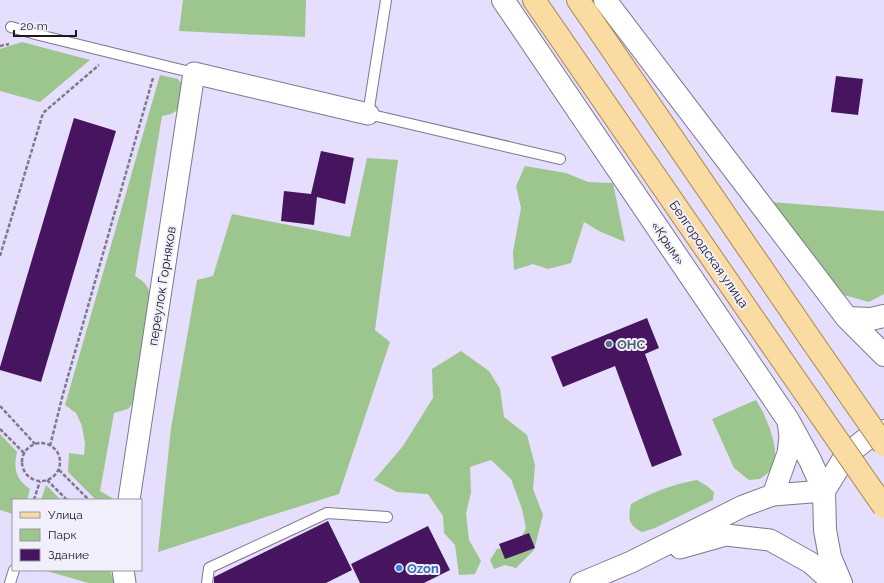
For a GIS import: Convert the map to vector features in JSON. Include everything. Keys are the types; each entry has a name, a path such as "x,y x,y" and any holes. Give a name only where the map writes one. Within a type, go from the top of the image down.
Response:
{"main road":[{"name":"«Крым»","path":"504,0 788,420 810,460 824,491"},
{"name":"Белгородская улица","path":"534,0 884,507"},
{"path":"578,0 884,445"},
{"path":"605,0 847,318 884,355"},
{"path":"847,318 871,319 884,316"},
{"path":"841,583 830,557 825,530 824,491 846,455 874,433 884,431"}],"street":[{"path":"194,73 368,114"},
{"name":"переулок Горняков","path":"130,499 194,73"},
{"path":"773,495 788,453 790,437 788,420"},
{"path":"581,583 631,562 743,506 773,495 824,491"},
{"path":"631,562 726,535 770,540 811,563 833,583"},
{"path":"123,571 125,583"}],"lane":[{"path":"386,0 368,114 560,159"},
{"path":"11,27 113,54 194,73"},
{"path":"207,583 209,568 326,513 387,517"},
{"path":"10,583 14,571"}],"path":[{"path":"0,256 43,113 113,54"},
{"path":"50,446 63,394 156,64"},
{"path":"0,406 35,444"},
{"path":"0,429 24,453"},
{"path":"43,443 50,446 56,451 60,459 58,470 55,475 47,480 40,481 33,479 27,475 23,468 22,461 24,453 29,447 35,444 43,443"},
{"path":"58,470 88,499"},
{"path":"47,480 66,499"},
{"path":"34,499 40,481"}],"green space":[{"path":"183,0 306,0 305,37 179,31"},
{"path":"22,42 90,60 40,102 0,91 0,49"},
{"path":"160,75 178,79 184,86 183,105 173,113 162,116 135,276 146,285 151,298 135,400 128,409 114,413 100,491 112,499 95,499 68,472 69,453 84,455 85,444 82,426 76,413 65,405"},
{"path":"367,158 398,160 375,330 390,342 339,494 158,552 171,428 197,280 213,276 232,214 350,237"},
{"path":"525,166 566,173 588,182 613,183 625,242 599,231 584,222 571,263 548,269 533,264 514,270 513,252 521,208 516,186"},
{"path":"771,202 884,211 884,294 869,302 844,295"},
{"path":"461,351 489,371 500,389 504,417 527,435 535,465 533,489 543,515 534,550 516,568 505,565 494,569 490,560 497,549 517,546 526,528 522,509 511,479 491,460 470,467 471,492 466,514 469,540 481,561 475,574 459,575 455,545 444,533 443,516 428,494 397,492 374,480 403,446 433,398 432,369"},
{"path":"756,400 770,429 774,443 776,460 769,472 760,479 749,480 734,468 712,419"},
{"path":"0,434 17,452 15,464 17,473 25,485 30,489 27,499 12,499 12,514 0,510"},
{"path":"697,480 714,492 713,500 655,528 642,532 634,527 629,517 631,504 663,489"},
{"path":"46,485 60,499 41,499"},
{"path":"47,571 110,571 114,583 89,583"}],"building":[{"path":"836,76 863,79 858,115 831,112"},
{"path":"74,118 116,131 41,382 0,370 0,367"},
{"path":"321,151 354,158 345,204 317,197 314,225 281,221 284,191 311,194"},
{"path":"647,318 659,348 645,354 682,455 652,467 615,366 563,387 551,357"},
{"path":"328,521 352,570 326,583 214,583 214,577"},
{"path":"428,526 450,570 424,583 360,583 351,564"},
{"path":"529,533 535,548 505,559 499,544"}],"place":[{"name":"ОНС","path":"609,344"},
{"name":"Ozon","path":"399,568"}]}
